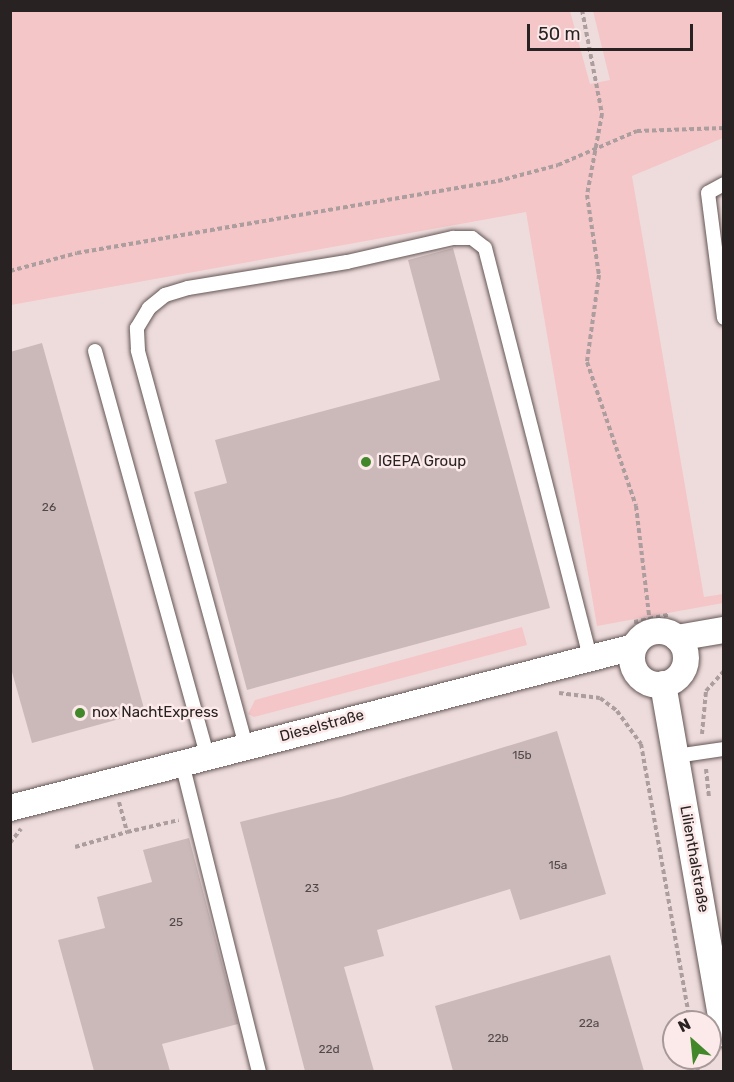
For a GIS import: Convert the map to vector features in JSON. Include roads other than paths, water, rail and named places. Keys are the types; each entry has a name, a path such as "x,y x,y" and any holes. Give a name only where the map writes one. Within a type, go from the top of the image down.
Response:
{"street":[{"path":"677,638 723,630"},
{"path":"665,631 677,638 685,653 683,669 663,684 647,682 635,671 643,639 665,631"},
{"name":"Dieselstraße","path":"17,817 182,763 590,657 643,639"},
{"name":"Lilienthalstraße","path":"663,684 676,756 715,932 723,1034"}],"lane":[{"path":"723,184 708,193 723,318"},
{"path":"246,746 138,350 137,328 149,308 165,295 188,288 347,262 453,238 472,238 485,248 590,657"},
{"path":"95,351 207,756"},
{"path":"676,756 723,749"},
{"path":"182,763 259,1071"}],"place":[{"name":"IGEPA Group","path":"366,462"},
{"name":"nox NachtExpress","path":"80,713"}]}
